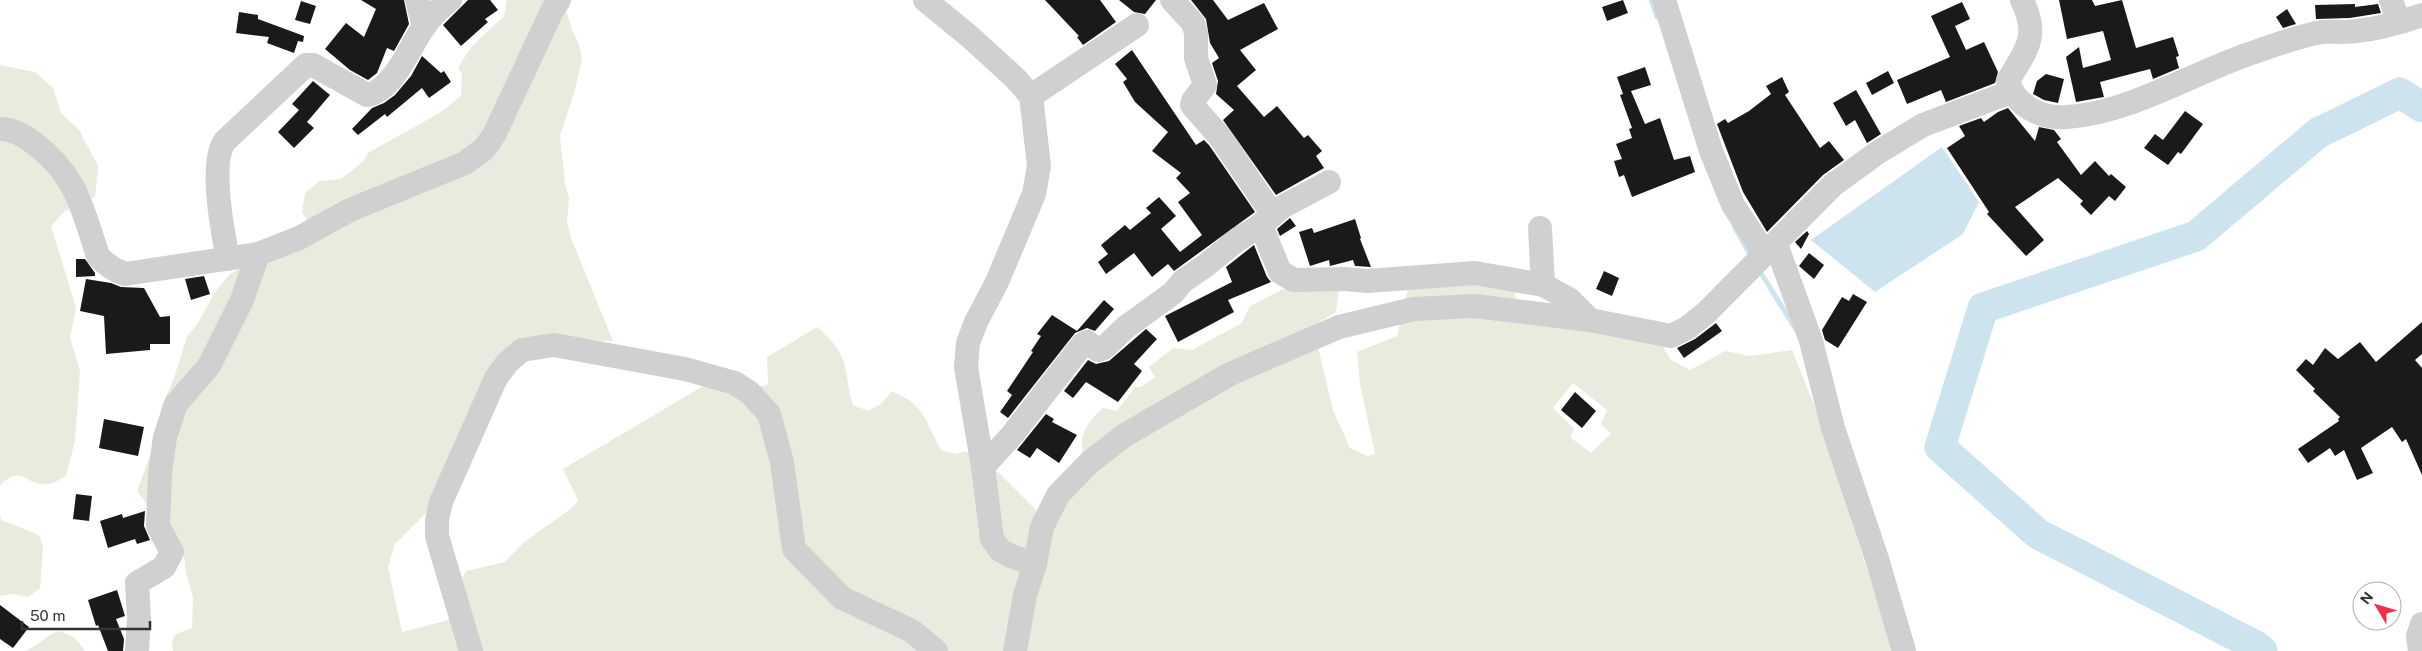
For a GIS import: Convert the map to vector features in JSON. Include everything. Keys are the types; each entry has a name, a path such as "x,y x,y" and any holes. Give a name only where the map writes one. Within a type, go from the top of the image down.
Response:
{"street":[{"path":"417,0 424,27"},
{"path":"228,259 219,199 219,154 225,141 306,65 313,65 367,96 378,92 390,82 424,27 438,10 450,0"},
{"path":"0,128 19,134 32,142 49,155 62,170 74,185 98,256 106,265 115,270 125,274 258,254 299,238 350,210 465,163 484,149 494,135 552,11 559,0"},
{"path":"925,0 969,36 1015,78 1031,96 1038,166 1034,194 968,343 966,367 983,468 992,539 1000,550 1035,564"},
{"path":"1172,0 1193,23 1195,29 1196,58 1205,86 1192,105 1220,137 1267,220 1280,272 1294,280 1345,279 1367,281 1475,273 1543,285 1569,299 1590,320"},
{"path":"1664,0 1711,151 1733,205 1811,341 1832,428 1877,559 1904,651"},
{"path":"2022,0 2029,15 2030,42 2008,81 2011,92 2021,104 2050,116 2089,114 2121,105 2248,54 2322,32 2357,31 2395,10 2422,15"},
{"path":"1031,96 1137,26"},
{"path":"1015,651 1025,594 1035,564 1042,527 1058,495 1090,462 1124,435 1230,374 1339,327 1414,309 1474,306 1590,320 1671,336 1687,328 1706,313 1833,185 1896,140 1923,125 2011,92"},
{"path":"983,468 1012,435 1082,345 1087,342 1098,350 1104,348 1126,327 1173,293 1183,281 1237,240 1267,220 1282,207 1329,182"},
{"path":"1540,228 1543,285"},
{"path":"137,651 139,619 138,584 164,567 172,552 160,531 157,518 165,437 176,404 209,366 226,333 242,300 258,254"},
{"path":"471,651 437,536 437,520 441,502 496,378 508,362 522,350 554,345 685,369 734,383 750,394 769,414 782,462 794,549 842,598 912,631 936,651"},
{"path":"2420,651 2418,636 2422,624"}],"shaded area":[{"path":"507,0 558,0 566,10 572,30 579,44 582,60 575,90 560,136 565,183 569,198 567,222 571,238 613,341 556,339 528,342 429,510 395,544 388,567 402,632 472,614 462,579 466,571 505,562 523,543 573,507 578,500 563,469 725,373 752,385 763,386 768,384 767,357 817,327 830,339 841,355 853,405 868,411 881,404 892,391 907,399 923,415 941,450 956,454 966,451 999,473 1050,524 1086,472 1082,444 1083,437 1089,423 1095,416 1103,408 1117,411 1135,387 1141,387 1155,377 1149,367 1173,348 1192,350 1242,323 1250,306 1283,289 1329,289 1339,291 1336,312 1313,326 1333,410 1350,448 1368,456 1375,454 1360,384 1357,352 1397,336 1409,284 1514,285 1518,316 1660,342 1671,360 1690,370 1725,351 1749,356 1792,350 1816,410 1893,651 173,651 172,641 176,634 192,628 193,597 186,574 184,555 137,491 157,437 161,407 173,381 187,337 198,323 215,292 229,275 301,229 307,219 302,213 305,193 320,181 341,179 364,161 368,153 441,112 461,96 462,75 458,67 473,45 504,16","holes":["1573,383 1607,410 1601,424 1611,434 1591,453 1570,437 1574,429 1553,408"]},
{"path":"0,65 35,72 53,88 61,113 79,130 98,166 95,197 65,211 51,226 76,308 70,338 80,371 75,441 66,476 49,484 40,484 24,477 13,476 0,486"},
{"path":"0,514 1,520 39,535 43,547 40,588 28,597 12,594 0,596"},
{"path":"59,631 74,637 85,651 25,651 50,635"}],"water":[{"path":"1942,147 1979,202 1963,234 1875,292 1811,240"}],"building":[{"path":"361,0 404,0 409,24 394,51 387,48 377,73 368,80 350,70 325,49 346,23 364,37 376,9"},
{"path":"468,0 490,0 498,10 485,19 488,22 461,46 443,25"},
{"path":"1045,0 1100,0 1116,22 1083,45 1077,37 1079,36"},
{"path":"1119,0 1156,0 1145,14 1134,12"},
{"path":"1191,0 1213,0 1228,20 1264,3 1278,29 1240,50 1256,70 1237,86 1264,117 1277,106 1304,138 1308,135 1322,151 1316,156 1324,168 1276,195 1223,120 1234,110 1216,94 1218,81 1212,63 1219,58 1210,43 1206,19"},
{"path":"1623,0 1628,13 1607,21 1602,7"},
{"path":"2059,0 2092,0 2095,6 2122,0 2136,48 2173,37 2179,56 2176,57 2179,68 2153,79 2150,69 2100,82 2104,97 2076,102 2066,57 2079,47 2083,68 2111,60 2103,31 2067,39"},
{"path":"301,1 316,6 310,24 295,20"},
{"path":"1962,2 1970,19 1955,26 1966,50 1984,42 1998,72 1995,83 1946,102 1941,90 1907,104 1897,80 1950,57 1931,16"},
{"path":"2355,4 2355,7 2378,4 2381,13 2350,18 2316,19 2315,5"},
{"path":"2287,9 2296,24 2283,28 2276,17"},
{"path":"239,12 258,15 258,19 304,36 303,42 298,41 294,53 267,43 269,37 236,33"},
{"path":"1132,50 1196,145 1204,140 1209,145 1255,212 1174,271 1168,264 1152,277 1134,253 1106,274 1098,262 1108,254 1101,245 1125,225 1130,230 1151,213 1146,208 1159,197 1176,216 1161,229 1180,252 1202,235 1178,202 1190,193 1176,178 1181,173 1152,151 1168,132 1135,102 1123,82 1127,79 1115,64"},
{"path":"422,56 441,73 444,71 451,82 429,98 422,88 387,117 385,114 358,135 352,129 372,108 384,103 395,95 411,76"},
{"path":"1645,67 1651,85 1631,91 1645,124 1660,118 1674,160 1690,156 1695,172 1632,197 1624,175 1619,177 1614,161 1622,159 1616,144 1632,138 1629,129 1632,128 1620,95 1623,94 1617,77"},
{"path":"1888,71 1894,83 1872,95 1866,83"},
{"path":"2046,74 2064,79 2058,103 2044,100 2033,94 2037,81"},
{"path":"1782,77 1789,92 1785,95 1820,148 1829,141 1844,160 1823,175 1767,232 1743,192 1717,124 1725,119 1728,123 1749,111 1771,94 1766,86"},
{"path":"313,81 330,95 307,122 314,128 294,148 278,132 299,110 292,104"},
{"path":"1856,90 1881,134 1867,143 1855,120 1846,126 1833,103"},
{"path":"2008,108 2035,141 2039,127 2054,130 2061,139 2057,142 2081,175 2095,161 2109,176 2111,174 2126,187 2115,201 2109,196 2091,215 2080,204 2083,201 2058,178 2015,207 2044,240 2026,256 1987,214 1989,212 1947,148 1965,136 1959,126 1981,118 1984,122 1998,112"},
{"path":"2185,111 2203,124 2181,154 2178,152 2168,165 2144,148 2155,134 2163,140"},
{"path":"1290,218 1296,226 1280,236 1277,229"},
{"path":"1355,219 1360,239 1371,267 1355,266 1353,260 1330,266 1329,260 1310,266 1299,232 1312,228 1314,233"},
{"path":"1807,231 1809,234 1801,249 1795,242"},
{"path":"1254,245 1267,277 1271,282 1228,300 1234,312 1178,342 1165,316 1232,282 1226,267"},
{"path":"1809,253 1824,265 1814,279 1799,266"},
{"path":"76,259 85,259 95,273 95,276 76,277"},
{"path":"1604,271 1619,278 1612,296 1596,289"},
{"path":"204,276 210,294 191,300 185,279"},
{"path":"86,279 111,283 121,287 144,288 160,317 170,316 170,344 150,344 150,350 106,354 104,316 80,311"},
{"path":"1853,294 1867,302 1838,348 1825,340 1822,330 1842,297 1849,301"},
{"path":"1104,300 1114,309 1095,331 1087,328 1075,333 1008,418 1000,412 1012,395 1007,391 1033,352 1031,351 1041,336 1037,334 1052,315 1077,331"},
{"path":"2422,322 2422,354 2415,360 2422,368 2422,475 2406,439 2402,442 2392,427 2361,448 2373,473 2357,480 2344,450 2335,456 2330,448 2308,463 2298,449 2339,421 2340,417 2313,391 2315,389 2296,370 2306,359 2313,365 2325,348 2338,359 2360,342 2376,362"},
{"path":"1716,323 1722,331 1684,358 1677,348 1695,339"},
{"path":"1146,329 1157,339 1134,364 1142,371 1118,402 1086,382 1073,398 1064,391 1088,360 1096,364 1109,361"},
{"path":"1575,392 1596,411 1582,428 1561,410"},
{"path":"1046,414 1054,419 1052,422 1077,435 1059,463 1037,448 1030,458 1017,450"},
{"path":"104,419 144,427 138,456 99,448"},
{"path":"76,494 92,496 89,521 73,519"},
{"path":"145,511 144,526 150,540 137,544 135,539 108,548 100,521 122,514 123,518"},
{"path":"117,590 125,616 116,619 124,639 123,651 108,651 98,625 96,626 88,600"},
{"path":"0,605 29,627 13,648 0,639"}],"waterway":[{"path":"1651,0 1657,17"},
{"path":"2262,651 2256,646 2038,534 1940,447 1983,308 2196,236 2318,133 2400,93 2422,107"},
{"path":"1734,226 1752,258"},
{"path":"1759,270 1795,328"}]}
